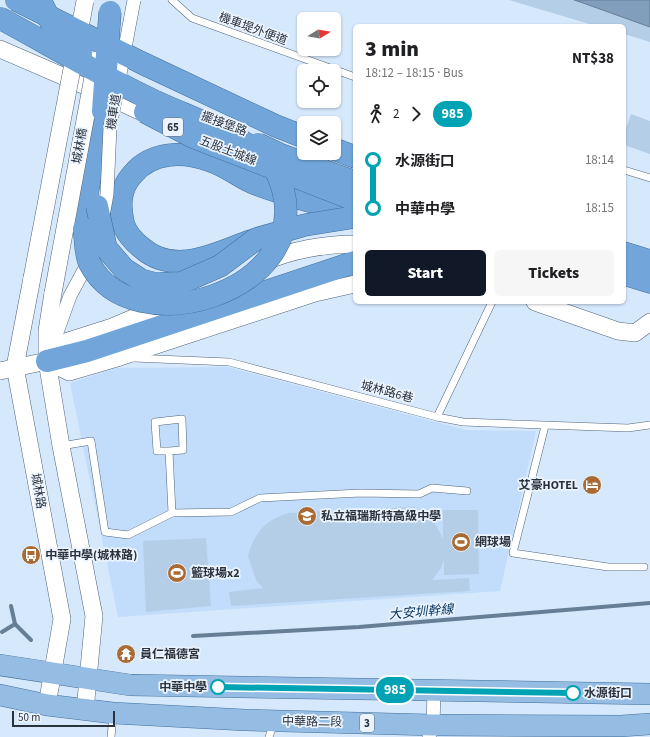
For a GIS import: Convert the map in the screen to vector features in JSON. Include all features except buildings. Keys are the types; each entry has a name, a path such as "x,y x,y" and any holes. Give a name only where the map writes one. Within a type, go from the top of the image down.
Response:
{"highway":[{"path":"16,0 142,63 276,126 297,134"},
{"path":"40,0 53,26 87,60 279,154 346,178"},
{"path":"112,6 97,206 100,228 106,248 124,269 141,280 156,284 181,283 220,266 256,239"},
{"path":"0,18 143,96 246,144 270,162 282,189 287,211 283,230 275,247 263,264 251,277 233,289 216,296 184,304 164,304 142,300 120,293 103,282 90,263 84,229 86,199 103,111"},
{"name":"五股土城線","path":"0,34 66,71 193,137 353,199"},
{"path":"341,152 353,156"},
{"path":"353,213 255,184 210,161 186,155 164,155 140,165 127,180 122,192 120,208 124,226 136,244 151,256 166,261 188,262 256,239 305,225 353,217"},
{"path":"626,254 650,261"},
{"path":"47,361 87,351 353,263"},
{"path":"626,274 650,288"},
{"path":"626,285 650,288"}],"main road":[{"path":"0,665 130,684 650,694"},
{"name":"中華路二段","path":"0,695 47,705 85,710 272,729 431,731 530,728 620,729 650,724"}],"street":[{"name":"城林橋","path":"32,278 85,0"},
{"name":"機車道","path":"102,224 107,194 110,127 134,0"},
{"name":"城林橋","path":"47,361 47,331 53,293 93,77 112,6"},
{"name":"擺接堡路","path":"0,49 82,84 167,124 288,163 346,178"},
{"path":"7,369 47,361 68,341 112,327 275,257 338,244 353,244"},
{"path":"84,270 70,296 47,361 61,446 94,616 85,710"},
{"name":"城林路","path":"32,278 7,369 62,619 54,674 47,705"},
{"path":"47,361 69,372 120,357 315,293 353,284"},
{"path":"539,304 618,331 635,333 650,322"},
{"path":"557,304 569,313"},
{"path":"431,731 434,691"}],"lane":[{"name":"機車堤外便道","path":"172,0 192,18 353,76"},
{"path":"626,171 650,178"},
{"path":"437,417 491,304"},
{"name":"城林路6巷","path":"120,357 229,362 437,417 463,422 628,428 650,426"},
{"path":"182,419 183,450 169,451 157,452 155,422 182,419"},
{"path":"545,426 513,553 608,567 644,567"},
{"path":"61,446 91,441 105,532 128,535 172,513 231,512 260,498 361,493 419,494 432,488 467,491"},
{"path":"169,451 172,513"},
{"path":"111,737 113,713"}],"shaded area":[{"path":"509,0 650,0 650,42 626,35 626,24 589,24"},
{"path":"574,0 650,0 650,27 583,3"},
{"path":"631,114 650,121 650,154 626,146 626,128"},
{"name":"私立福瑞斯特高級中學","path":"228,367 466,430 536,431 500,591 118,617 70,383 116,368"},
{"path":"414,507 432,517 443,539 443,510 478,510 479,574 444,575 444,560 441,568 432,580 469,578 470,591 231,606 229,592 263,588 256,580 248,556 254,540 262,528 274,519 289,513"},
{"name":"籃球場x2","path":"206,538 211,606 146,612 143,541"}],"waterway":[{"name":"大安圳幹線","path":"193,636 359,627 650,603"},
{"name":"大安圳幹線","path":"11,606 15,624 31,640"},
{"path":"2,632 15,624"}],"bus line":[{"name":"985","path":"218,687 573,693"}],"place":[{"name":"艾豪HOTEL","path":"592,485"},
{"name":"私立福瑞斯特高級中學","path":"307,516"},
{"name":"網球場","path":"461,542"},
{"name":"中華中學(城林路)","path":"31,555"},
{"name":"籃球場x2","path":"177,573"},
{"name":"員仁福德宮","path":"126,654"},
{"name":"中華中學","path":"218,687"},
{"name":"水源街口","path":"573,693"}]}
